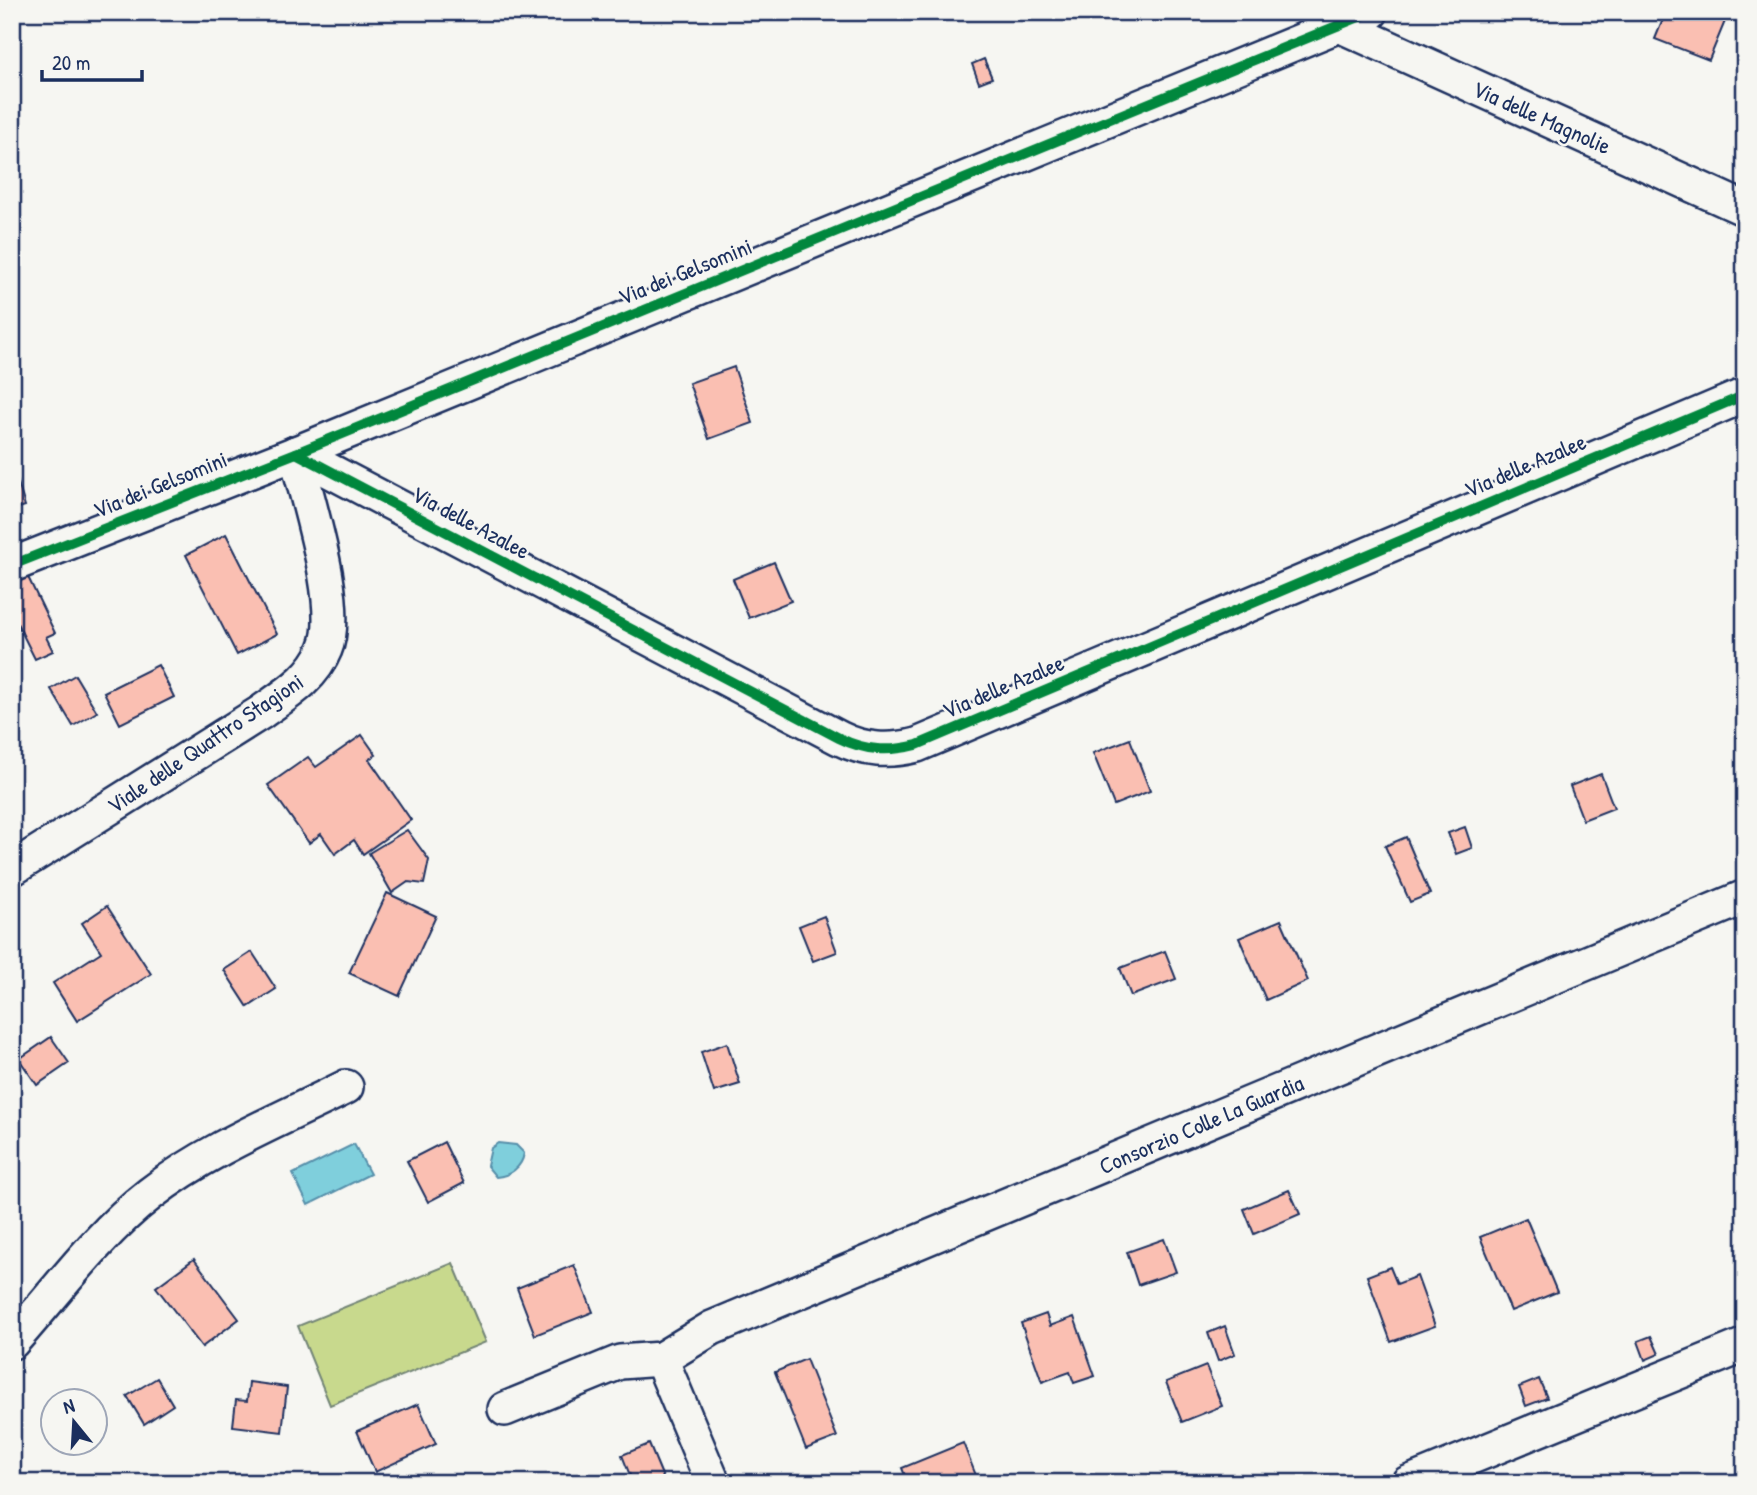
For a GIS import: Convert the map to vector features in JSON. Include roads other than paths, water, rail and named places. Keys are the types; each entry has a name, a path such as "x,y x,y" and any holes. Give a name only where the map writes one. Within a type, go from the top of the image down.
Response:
{"street":[{"name":"Via dei Gelsomini","path":"12,565 296,453 1371,12"},
{"name":"Via delle Magnolie","path":"1339,25 1745,209"},
{"name":"Via delle Azalee","path":"296,453 839,738 863,748 892,750 917,745 1745,396"},
{"name":"Viale delle Quattro Stagioni","path":"12,869 269,706 299,684 318,662 329,637 331,608 296,453"},
{"name":"Consorzio Colle La Guardia","path":"505,1409 620,1362 661,1359 712,1328 1745,897"},
{"path":"12,1342 112,1229 149,1195 200,1161 346,1087"},
{"path":"1408,1483 1745,1345"},
{"path":"661,1359 713,1483"}],"water":[{"path":"498,1143 516,1145 524,1153 521,1163 514,1170 496,1177 487,1166 491,1148"},
{"path":"354,1144 370,1174 308,1205 293,1174"}]}
